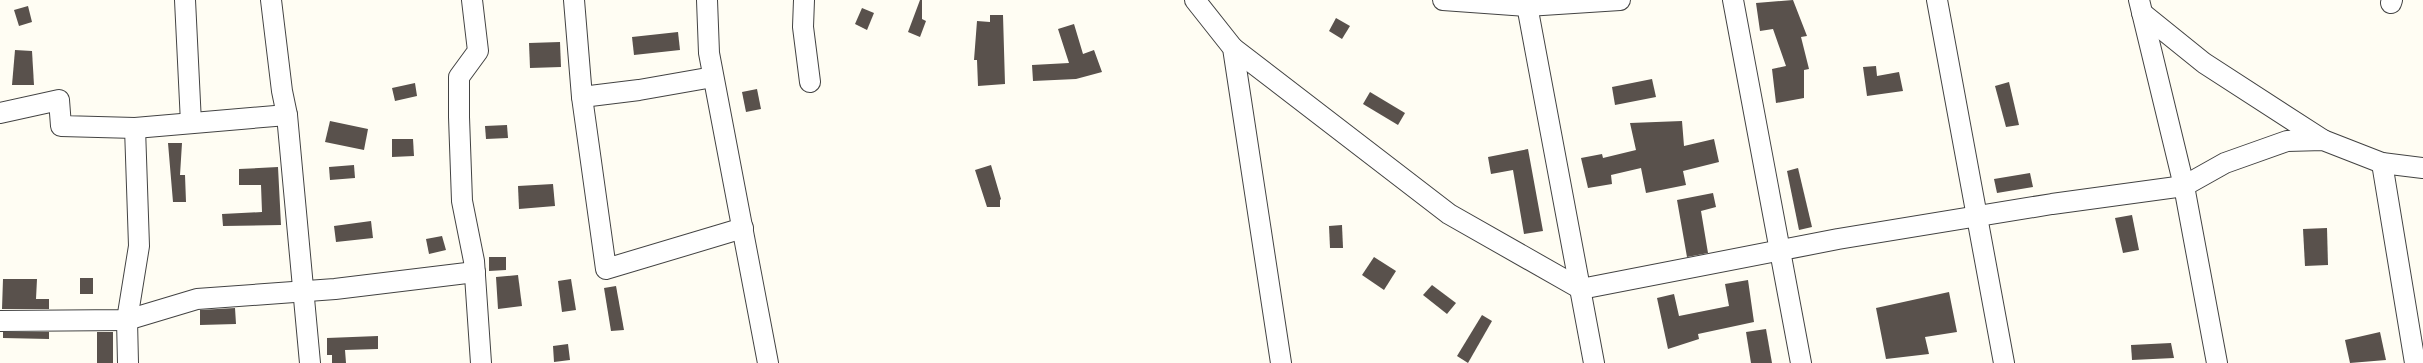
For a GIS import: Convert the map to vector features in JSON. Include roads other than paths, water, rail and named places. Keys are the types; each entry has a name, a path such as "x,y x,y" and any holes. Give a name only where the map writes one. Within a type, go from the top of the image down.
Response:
{"street":[{"path":"185,0 192,123"},
{"path":"271,0 282,91 287,115 305,291 310,363"},
{"path":"472,0 478,51 459,77 459,109 462,201 475,272 481,363"},
{"path":"574,0 582,96 606,269 743,228"},
{"path":"707,0 709,52 713,77 768,363"},
{"path":"804,0 803,27 810,82"},
{"path":"1195,0 1233,48 1448,214 1581,289 1782,250 1976,216 2184,186 2226,164 2286,141 2323,140"},
{"path":"1443,0 1526,3 1620,0"},
{"path":"1734,0 1782,250 1801,363"},
{"path":"1937,0 2004,363"},
{"path":"1526,3 1594,363"},
{"path":"2140,6 2204,63 2323,140 2382,163 2423,168"},
{"path":"2140,6 2184,186 2217,363"},
{"path":"1233,48 1284,361"},
{"path":"582,96 639,90 713,77"},
{"path":"0,113 59,100 61,126 135,128 287,115"},
{"path":"128,363 128,320 138,246 135,128"},
{"path":"2382,163 2415,363"},
{"path":"0,321 128,320 197,299 305,291 475,272"}]}
